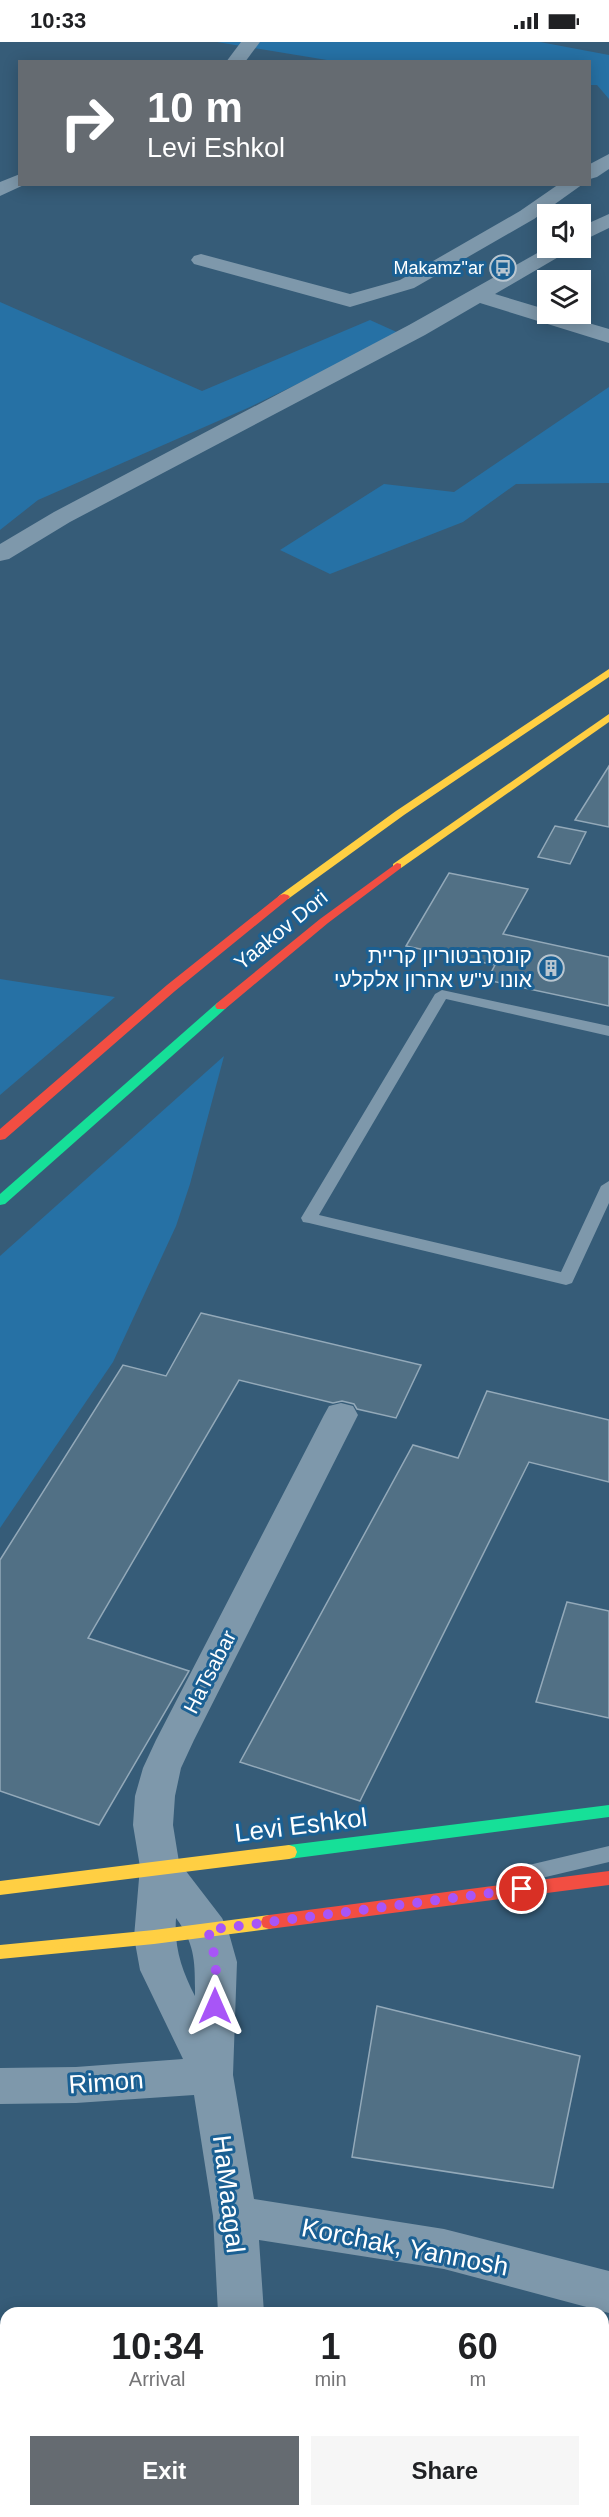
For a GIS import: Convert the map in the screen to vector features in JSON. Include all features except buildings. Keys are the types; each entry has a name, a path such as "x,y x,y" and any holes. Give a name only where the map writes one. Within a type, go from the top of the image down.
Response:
{"main road":[{"name":"Yaakov Dori","path":"0,1136 212,954 278,902 385,824 609,672"},
{"name":"Yaakov Dori","path":"0,1201 233,996 323,921 398,865 609,717"},
{"name":"Levi Eshkol","path":"0,1888 609,1811"},
{"path":"0,1952 154,1937 609,1878"}],"street":[{"path":"238,60 251,42"},
{"path":"591,172 609,160"},
{"path":"0,190 18,181"},
{"path":"201,260 350,301 407,284 527,214 570,186"},
{"path":"591,230 609,220"},
{"path":"0,554 62,517 417,330 542,258"},
{"path":"476,295 609,336"},
{"name":"HaTsabar","path":"208,1930 160,1868 153,1825 155,1796 162,1768 341,1415"},
{"name":"HaMaagal","path":"160,1868 154,1937 161,1970 172,1997 212,2075"},
{"name":"HaMaagal","path":"208,1930 216,1962 212,2075 235,2216 241,2307"},
{"name":"Rimon","path":"0,2086 76,2085 212,2075"},
{"name":"Korchak, Yannosh","path":"235,2216 444,2249 609,2292"}],"lane":[{"path":"609,1031 442,994 309,1218 566,1279 609,1186"},
{"path":"391,1906 609,1854"}],"shaded area":[{"path":"217,42 540,42 609,55 609,99 597,85 591,85 591,60 327,60"},
{"path":"0,302 202,391 370,320 401,334 250,407 38,500 0,530"},
{"path":"609,387 609,483 516,484 463,522 330,574 280,550 384,484 454,492"},
{"path":"0,979 115,997 0,1095"},
{"path":"224,1056 190,1184 176,1226 113,1362 0,1528 0,1256"}],"traffic: fast":[{"path":"0,1201 221,1006"},
{"path":"289,1852 609,1811"}],"traffic: slow":[{"path":"284,897 400,813 609,672"},
{"path":"397,866 609,717"},
{"path":"0,1888 289,1852"},
{"path":"0,1952 154,1937 269,1922"}],"traffic: jam":[{"path":"221,1006 324,921 397,866"},
{"path":"0,1136 171,988 284,897"},
{"path":"269,1922 609,1878"}],"place":[{"name":"Makamz\"ar","path":"503,268"},
{"name":"קונסרבטוריון קריית אונו ע\"ש אהרון אלקלעי","path":"551,968"}],"route":[{"path":"215,2006 216,1962 208,1930 522,1889"}]}
